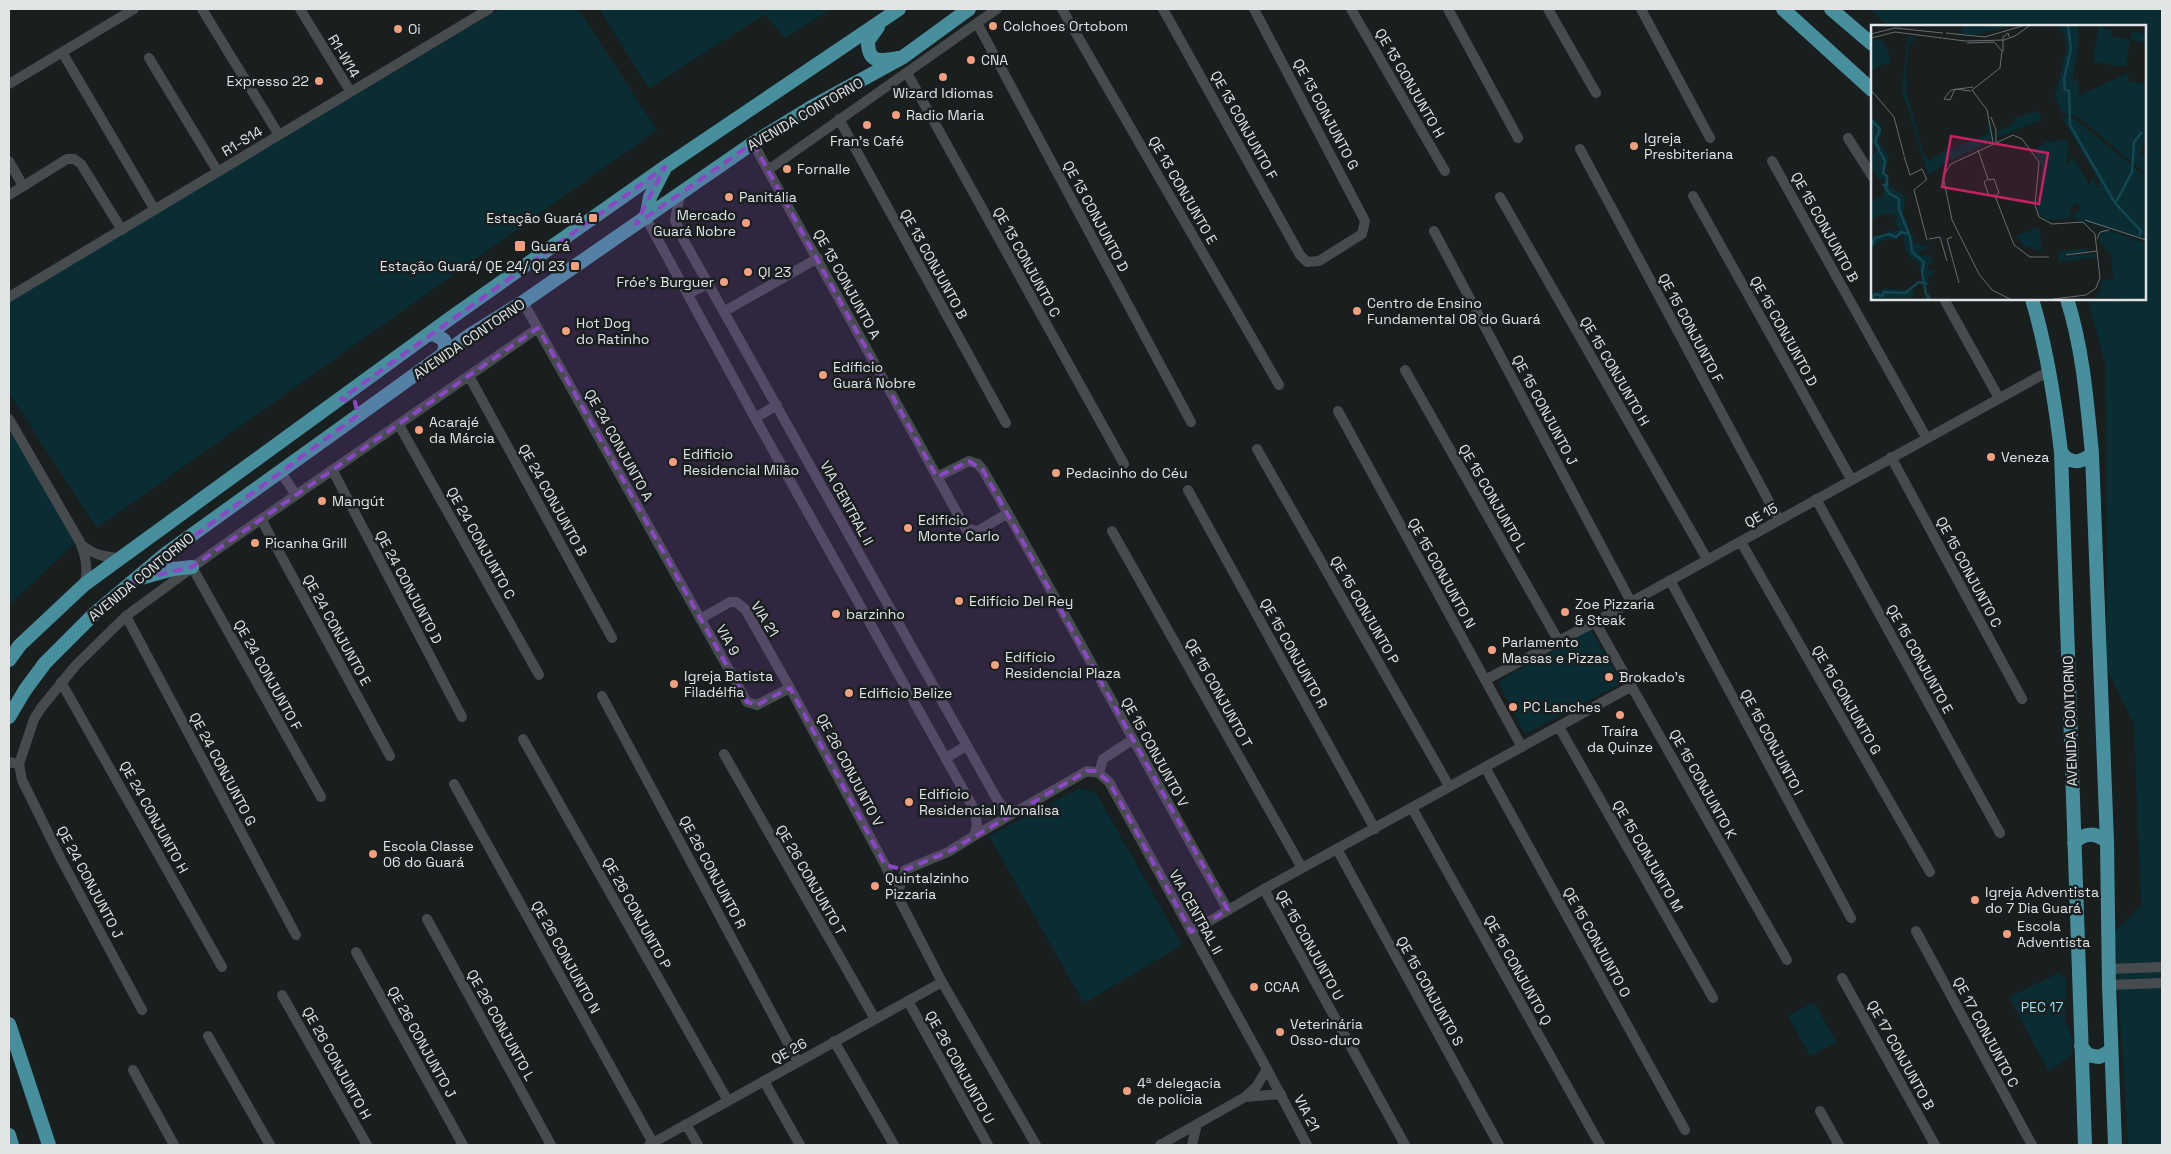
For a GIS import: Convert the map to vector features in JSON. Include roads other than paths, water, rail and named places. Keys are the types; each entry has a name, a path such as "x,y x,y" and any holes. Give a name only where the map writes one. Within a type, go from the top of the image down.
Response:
{"main road":[{"name":"AVENIDA CONTORNO","path":"9,660 20,644 85,584 120,558 452,317 665,167 899,9"},
{"path":"1783,9 1871,89"},
{"path":"1831,9 1871,43"},
{"name":"AVENIDA CONTORNO","path":"9,717 25,690 46,664 95,613 164,555 470,335 523,302 753,143 810,108 902,57 966,10"},
{"path":"885,19 868,41 870,56 874,59 883,60 902,57"},
{"path":"646,218 650,197 665,167"},
{"name":"AVENIDA CONTORNO","path":"2032,300 2055,402 2061,452 2085,1145"},
{"path":"2067,300 2078,339 2087,400 2092,454 2107,842 2108,969 2115,1145"},
{"path":"452,317 452,322 458,332 470,335"},
{"path":"427,335 434,334 444,340 446,347 440,357"},
{"path":"341,399 351,399 355,402 358,412 356,416"},
{"path":"2061,452 2069,460 2076,462 2082,461 2092,454"},
{"path":"133,581 173,569 192,568"},
{"path":"2074,843 2086,835 2101,837 2107,842"},
{"path":"9,1024 48,1145"},
{"path":"2082,1046 2084,1051 2093,1057 2104,1055 2111,1047"},
{"path":"9,1136 12,1145"}],"street":[{"path":"9,84 134,9"},
{"path":"202,9 279,135"},
{"name":"R1-W14","path":"300,9 350,92"},
{"name":"R1-S14","path":"9,297 489,9"},
{"path":"768,170 997,9"},
{"name":"QE 13 CONJUNTO E","path":"1062,9 1279,385"},
{"name":"QE 13 CONJUNTO F","path":"1164,9 1300,255 1307,262 1318,261 1362,234"},
{"name":"QE 13 CONJUNTO G","path":"1254,9 1364,215 1365,227 1362,234"},
{"name":"QE 13 CONJUNTO H","path":"1351,9 1445,171"},
{"path":"1448,9 1518,138"},
{"path":"1548,9 1596,93"},
{"path":"1641,9 1710,138"},
{"name":"QE 13 CONJUNTO D","path":"977,23 1191,422"},
{"path":"62,52 155,210"},
{"path":"149,58 218,172"},
{"name":"QE 13 CONJUNTO C","path":"907,73 1124,464"},
{"name":"QE 13 CONJUNTO B","path":"839,119 1006,423"},
{"path":"1848,138 1871,174"},
{"name":"QE 13 CONJUNTO A","path":"753,143 966,529 978,531 1008,513"},
{"name":"QE 15 CONJUNTO F","path":"1580,149 1779,520"},
{"path":"9,195 67,159 74,159 81,164 122,230"},
{"path":"9,161 23,186"},
{"name":"QE 15 CONJUNTO B","path":"1772,161 1926,437"},
{"name":"VIA CENTRAL II","path":"680,194 675,214 676,225 998,801 1004,808 1017,811"},
{"name":"QE 15 CONJUNTO D","path":"1693,196 1851,479"},
{"name":"QE 15 CONJUNTO H","path":"1500,197 1707,559"},
{"path":"646,218 755,418 974,810 977,825 974,836"},
{"name":"QE 15 CONJUNTO J","path":"1434,231 1631,602"},
{"path":"725,311 818,258"},
{"path":"688,294 709,283"},
{"path":"1945,300 1999,398"},
{"name":"QE 24 CONJUNTO A","path":"523,302 690,602"},
{"path":"14,763 34,719 62,682 102,638 126,616 260,519 333,471 538,328"},
{"name":"QE 15 CONJUNTO L","path":"1405,370 1558,640"},
{"name":"QE 15","path":"1485,680 1595,622 1926,437 2049,371"},
{"name":"QE 24 CONJUNTO B","path":"469,376 612,638"},
{"path":"755,418 777,405"},
{"name":"QE 15 CONJUNTO N","path":"1338,411 1522,748"},
{"path":"9,419 80,542 88,569 85,584"},
{"name":"QE 24 CONJUNTO C","path":"399,425 539,675"},
{"name":"QE 15 CONJUNTO P","path":"1257,448 1449,786"},
{"name":"QE 15 CONJUNTO C","path":"1891,457 2022,699"},
{"name":"QE 15 CONJUNTO V","path":"938,477 969,461 978,464 1086,651 1132,740 1228,910"},
{"path":"280,471 296,494"},
{"name":"QE 24 CONJUNTO D","path":"333,471 462,717"},
{"name":"QE 15 CONJUNTO R","path":"1188,490 1375,829"},
{"name":"QE 15 CONJUNTO E","path":"1816,499 2000,833"},
{"name":"QE 24 CONJUNTO E","path":"260,519 390,756"},
{"name":"QE 15 CONJUNTO T","path":"1112,531 1302,868"},
{"path":"80,542 91,552 105,557 120,558"},
{"name":"QE 15 CONJUNTO G","path":"1741,542 1930,872"},
{"name":"QE 24 CONJUNTO F","path":"192,568 321,797"},
{"name":"QE 15 CONJUNTO I","path":"1670,580 1851,918"},
{"name":"VIA 9","path":"690,602 747,702 757,705 790,688"},
{"name":"VIA 21","path":"700,619 730,602 736,602 741,605 790,688"},
{"name":"QE 24 CONJUNTO G","path":"126,616 296,935"},
{"name":"QE 15 CONJUNTO K","path":"1595,622 1787,960"},
{"name":"QE 24 CONJUNTO H","path":"62,682 222,966"},
{"path":"1190,932 1449,786 1522,748 1632,686"},
{"name":"QE 26 CONJUNTO V","path":"790,688 885,865 897,895"},
{"name":"QE 26 CONJUNTO R","path":"602,696 798,1062"},
{"name":"QE 15 CONJUNTO M","path":"1559,727 1713,998"},
{"name":"QE 26 CONJUNTO P","path":"523,739 728,1101"},
{"path":"885,865 905,870 948,852 1087,771 1099,773 1103,760 1132,740"},
{"path":"946,758 966,746"},
{"name":"QE 26 CONJUNTO T","path":"724,754 875,1019"},
{"name":"QE 24 CONJUNTO J","path":"14,763 52,841 142,1010"},
{"name":"QE 15 CONJUNTO O","path":"1485,767 1685,1130"},
{"name":"VIA CENTRAL II","path":"1099,773 1109,782 1266,1069"},
{"name":"QE 26 CONJUNTO N","path":"454,784 651,1144"},
{"name":"QE 15 CONJUNTO Q","path":"1412,808 1600,1145"},
{"name":"QE 15 CONJUNTO S","path":"1336,849 1499,1145"},
{"path":"905,870 897,895 942,982 1036,1145"},
{"name":"QE 15 CONJUNTO U","path":"1264,889 1405,1145"},
{"name":"QE 26 CONJUNTO L","path":"427,919 551,1145"},
{"name":"QE 17 CONJUNTO C","path":"1916,931 2032,1145"},
{"name":"QE 26 CONJUNTO J","path":"356,952 463,1145"},
{"path":"2108,969 2162,967"},
{"name":"QE 17 CONJUNTO B","path":"1842,978 1936,1145"},
{"name":"QE 26","path":"651,1144 942,982"},
{"path":"2109,985 2162,982"},
{"name":"QE 26 CONJUNTO H","path":"282,995 367,1145"},
{"name":"QE 26 CONJUNTO U","path":"908,1002 988,1145"},
{"path":"208,1036 270,1145"},
{"path":"834,1041 894,1145"},
{"path":"1160,1145 1246,1097 1256,1087 1266,1069"},
{"name":"VIA 21","path":"1266,1069 1307,1145"},
{"path":"132,1070 174,1145"},
{"path":"764,1081 800,1145"},
{"name":"VIA 21","path":"1246,1097 1281,1094"},
{"path":"1820,1111 1839,1145"},
{"path":"686,1124 698,1145"},
{"path":"1192,1145 1197,1124"}],"place":[{"name":"Colchoes Ortobom","path":"993,26"},
{"name":"Oi","path":"398,29"},
{"name":"CNA","path":"971,60"},
{"name":"Wizard Idiomas","path":"943,77"},
{"name":"Expresso 22","path":"319,81"},
{"name":"Radio Maria","path":"896,115"},
{"name":"Fran's Café","path":"867,125"},
{"name":"Igreja Presbiteriana","path":"1634,146"},
{"name":"Fornalle","path":"787,169"},
{"name":"Panitália","path":"729,197"},
{"name":"Estação Guará","path":"593,218"},
{"name":"Mercado Guará Nobre","path":"746,223"},
{"name":"Guará","path":"520,246"},
{"name":"Estação Guará/ QE 24/ QI 23","path":"575,266"},
{"name":"QI 23","path":"748,272"},
{"name":"Fróe's Burguer","path":"724,282"},
{"name":"Centro de Ensino Fundamental 08 do Guará","path":"1357,311"},
{"name":"Hot Dog do Ratinho","path":"566,331"},
{"name":"Edíficio Guará Nobre","path":"823,375"},
{"name":"Acarajé da Márcia","path":"419,430"},
{"name":"Veneza","path":"1991,457"},
{"name":"Edificio Residencial Milão","path":"673,462"},
{"name":"Pedacinho do Céu","path":"1056,473"},
{"name":"Mangút","path":"322,501"},
{"name":"Edifício Monte Carlo","path":"908,528"},
{"name":"Picanha Grill","path":"255,543"},
{"name":"Edifício Del Rey","path":"959,601"},
{"name":"Zoe Pizzaria & Steak","path":"1565,612"},
{"name":"barzinho","path":"836,614"},
{"name":"Parlamento Massas e Pizzas","path":"1492,650"},
{"name":"Edífício Residencial Plaza","path":"995,665"},
{"name":"Brokado's","path":"1609,677"},
{"name":"Igreja Batista Filadélfia","path":"674,684"},
{"name":"Edificio Belize","path":"849,693"},
{"name":"PC Lanches","path":"1513,707"},
{"name":"Traíra da Quinze","path":"1620,715"},
{"name":"Edifício Residencial Monalisa","path":"909,802"},
{"name":"Escola Classe 06 do Guará","path":"373,854"},
{"name":"Quintalzinho Pizzaria","path":"875,886"},
{"name":"Igreja Adventista do 7 Dia Guará","path":"1975,900"},
{"name":"Escola Adventista","path":"2007,934"},
{"name":"CCAA","path":"1254,987"},
{"name":"Veterinária Osso-duro","path":"1280,1032"},
{"name":"4ª delegacia de polícia","path":"1127,1091"}],"park label":[{"name":"PEC 17","path":"2042,1007"}]}
